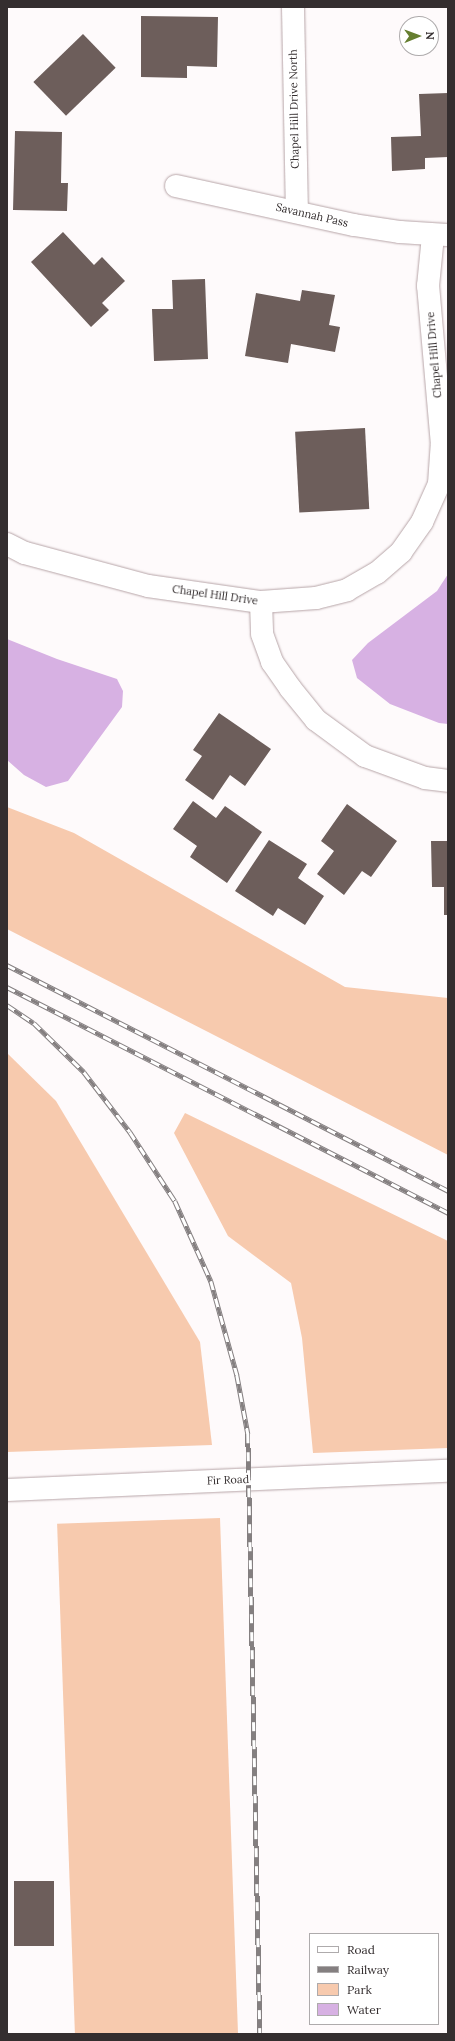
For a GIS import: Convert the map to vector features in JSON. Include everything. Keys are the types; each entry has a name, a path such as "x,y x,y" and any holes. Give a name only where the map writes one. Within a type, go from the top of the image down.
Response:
{"street":[{"name":"Chapel Hill Drive North","path":"293,7 297,212"},
{"name":"Savannah Pass","path":"176,186 354,225 441,236"},
{"name":"Chapel Hill Drive","path":"7,544 25,553 148,586 261,602 316,598 347,590 377,573 401,552 422,522 439,484 442,445 428,286 441,236"},
{"path":"261,602 262,634 272,662 290,688 316,720 365,756 425,778 448,780"},
{"name":"Fir Road","path":"7,1490 448,1471"}],"green space":[{"path":"7,807 74,833 345,987 448,998 448,1155 7,929"},
{"path":"7,1053 56,1101 200,1342 212,1445 7,1452"},
{"path":"185,1113 448,1241 448,1448 313,1453 302,1338 291,1283 228,1236 174,1133"},
{"path":"220,1518 238,2034 75,2034 57,1524"}],"water":[{"path":"448,574 448,724 439,723 390,704 357,678 352,660 368,643 437,591"},
{"path":"7,639 57,659 117,679 123,691 122,707 68,781 46,787 24,775 7,760"}],"building":[{"path":"141,16 218,17 217,67 187,66 187,78 141,77"},
{"path":"83,34 116,68 66,116 33,82"},
{"path":"448,93 448,157 425,158 425,169 392,171 391,137 421,136 419,94"},
{"path":"15,131 62,132 61,183 68,183 67,211 13,210"},
{"path":"63,232 94,265 102,257 125,281 102,303 109,310 91,327 31,262"},
{"path":"205,279 208,359 154,361 152,309 173,309 172,280"},
{"path":"302,290 335,295 329,325 340,327 335,352 291,344 288,363 245,356 256,293 300,301"},
{"path":"365,428 369,509 299,513 295,432"},
{"path":"219,713 271,749 245,786 230,775 213,800 185,780 202,756 193,750"},
{"path":"193,801 216,818 225,806 262,832 227,883 190,857 197,846 173,829"},
{"path":"347,804 397,841 371,877 362,871 344,895 317,874 334,851 321,841"},
{"path":"269,840 307,864 298,878 324,896 305,925 278,908 273,916 235,891"},
{"path":"431,841 448,841 448,915 444,915 444,887 432,887"},
{"path":"14,1881 54,1881 54,1946 14,1946"}],"railway":[{"path":"7,965 448,1191"},
{"path":"7,987 448,1213"},
{"path":"7,1005 34,1023 84,1072 130,1132 175,1201 211,1281 237,1375 248,1434 260,2034"}]}
